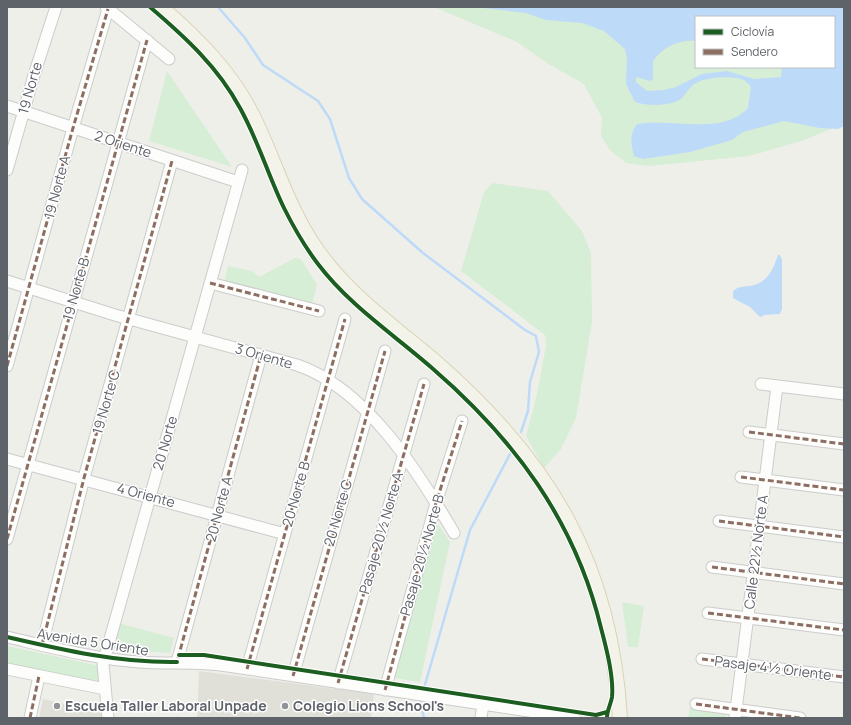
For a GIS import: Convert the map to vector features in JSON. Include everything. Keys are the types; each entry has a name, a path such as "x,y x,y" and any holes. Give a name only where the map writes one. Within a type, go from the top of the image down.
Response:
{"main road":[{"path":"161,7 204,46 239,91 258,126 298,220 330,267 356,294 480,403 518,444 542,476 572,528 600,597 613,652 620,718"}],"street":[{"name":"19 Norte","path":"7,170 23,112 56,7"},
{"path":"107,8 169,59"},
{"name":"19 Norte A","path":"7,366 107,8"},
{"name":"19 Norte B","path":"7,539 146,40"},
{"name":"2 Oriente","path":"7,106 238,182"},
{"name":"19 Norte C","path":"42,645 84,478 172,161"},
{"name":"20 Norte","path":"108,718 103,664 242,170"},
{"name":"3 Oriente","path":"7,281 129,319 195,336 308,369 328,380 367,413 402,455 436,503 454,533"},
{"path":"210,283 319,311"},
{"name":"20 Norte B","path":"247,669 345,319"},
{"name":"20 Norte C","path":"293,676 385,352"},
{"name":"20 Norte A","path":"177,662 261,355"},
{"name":"Pasaje 20½ Norte A","path":"338,682 402,455 424,384"},
{"path":"761,384 844,394"},
{"name":"Calle 22½ Norte A","path":"736,714 777,386"},
{"name":"Pasaje 20½ Norte B","path":"385,690 436,503 462,421"},
{"path":"749,432 844,444"},
{"name":"4 Oriente","path":"7,458 285,534"},
{"path":"741,477 844,490"},
{"path":"719,521 844,537"},
{"path":"712,567 844,584"},
{"path":"708,613 844,630"},
{"name":"Avenida 5 Oriente","path":"7,638 138,662 196,662 575,718"},
{"name":"Pasaje 4½ Oriente","path":"702,659 844,677"},
{"path":"7,669 105,689"},
{"path":"30,718 39,676"},
{"path":"481,718 483,704"},
{"path":"696,704 736,714 800,718"}],"shaded area":[{"name":"Colegio Lions School's","path":"199,671 374,694 371,718 197,718"},
{"name":"Escuela Taller Laboral Unpade","path":"43,699 101,713 102,718 39,718"}],"green space":[{"path":"434,7 844,7 844,124 801,141 749,156 650,166 626,163 610,150 601,136 602,118 584,84 550,65 517,42"},
{"path":"167,71 232,167 149,141"},
{"path":"492,183 548,191 582,231 591,253 592,322 576,418 561,449 544,468 526,436 537,394 546,346 545,335 461,271 484,192"},
{"path":"295,258 301,259 317,285 311,308 224,282 228,266 252,271 259,277"},
{"path":"436,521 450,542 420,682 394,678"},
{"path":"622,602 644,606 638,647 628,647"},
{"path":"118,623 174,638 170,653 117,650 112,645"},
{"path":"7,646 100,666 99,684 7,664"},
{"path":"690,708 726,713 726,718 688,718"}],"water":[{"path":"475,7 844,7 844,126 838,129 820,128 784,121 743,132 732,140 690,152 643,159 634,156 631,139 634,128 637,124 711,124 725,121 737,116 748,108 751,87 744,80 739,78 725,77 697,82 683,97 675,102 655,105 635,102 626,84 627,58 625,49 604,31 582,23 546,20 526,13"},
{"path":"778,255 780,255 782,260 782,309 780,314 765,315 760,317 750,307 733,298 733,291 739,287 750,286 765,279 774,266"}],"waterway":[{"path":"218,7 245,38 263,65 318,101 330,119 349,178 362,199 423,253 525,330 536,336 539,352 530,382 528,411 521,432"},
{"path":"424,688 470,530 510,454"},
{"path":"420,701 424,718"}],"marked path":[{"path":"7,366 73,128 108,9"},
{"path":"7,539 147,40"},
{"path":"42,645 84,478 172,161"},
{"path":"210,283 319,311"},
{"path":"247,669 345,319"},
{"path":"293,676 385,351"},
{"path":"178,658 261,355"},
{"path":"338,683 424,384"},
{"path":"385,690 436,503 462,421"},
{"path":"749,432 844,444"},
{"path":"741,477 844,490"},
{"path":"719,521 844,537"},
{"path":"712,567 844,584"},
{"path":"708,613 844,630"},
{"path":"702,659 844,677"},
{"path":"30,718 39,676"},
{"path":"696,704 800,718"}],"cycle path":[{"path":"150,7 188,41 222,79 240,108 252,132 273,183 292,223 309,251 330,279 357,306 462,395 515,453 538,484 558,517 575,552 590,589 611,671 612,697 607,718"},
{"path":"7,637 91,655 155,662 177,662"},
{"path":"179,655 204,655 596,715 607,712"}],"place":[{"name":"Escuela Taller Laboral Unpade","path":"57,706"},
{"name":"Colegio Lions School's","path":"285,706"}]}
